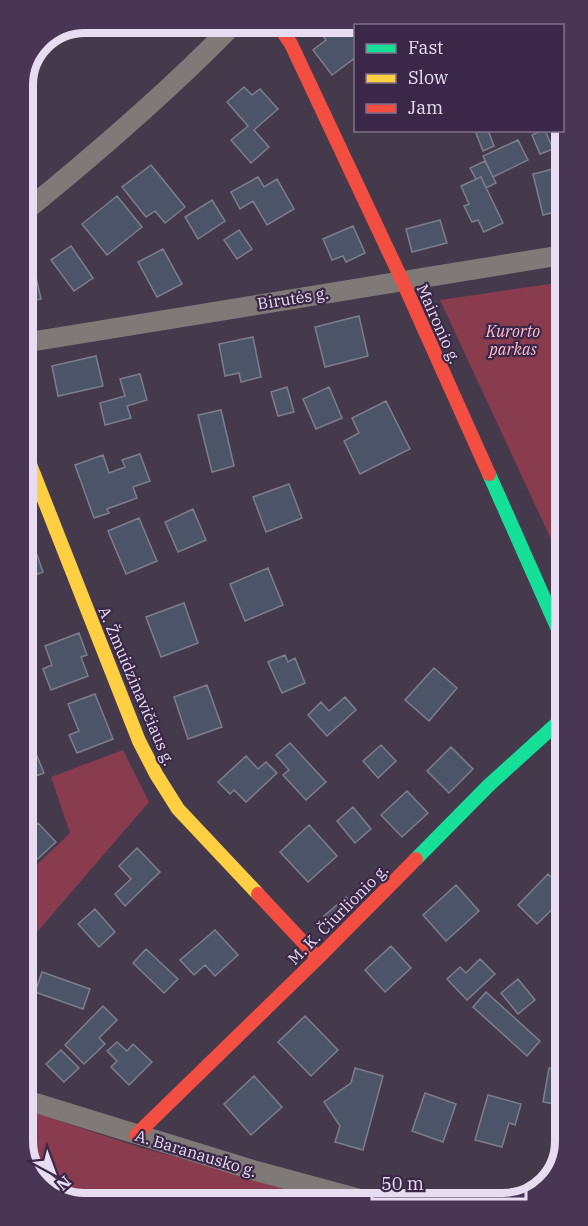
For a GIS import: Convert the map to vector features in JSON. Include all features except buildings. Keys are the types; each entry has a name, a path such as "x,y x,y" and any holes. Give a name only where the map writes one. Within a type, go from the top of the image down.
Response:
{"street":[{"path":"33,205 154,102 224,33"},
{"name":"Maironio g.","path":"284,33 402,280 555,623"},
{"name":"Birutės g.","path":"33,341 555,256"},
{"name":"A. Žmuidzinavičiaus g.","path":"33,471 139,741 156,774 178,809 318,958"},
{"name":"M. K. Čiurlionio g.","path":"136,1135 318,958 488,786 555,725"},
{"name":"A. Baranausko g.","path":"33,1102 336,1193"}],"green space":[{"name":"Kurorto parkas","path":"555,283 555,548 440,300"},
{"path":"123,750 149,802 33,937 33,868 70,833 51,777"},
{"path":"33,1112 142,1148 314,1193 82,1193 68,1190 53,1182 37,1161 33,1141"}],"traffic: fast":[{"path":"489,474 555,623"},
{"path":"416,859 488,786 555,725"}],"traffic: slow":[{"path":"33,472 139,741 156,774 178,809 258,894"}],"traffic: jam":[{"path":"284,33 291,44 402,280 489,474"},
{"path":"136,1135 416,859"},
{"path":"258,894 318,958"}]}
